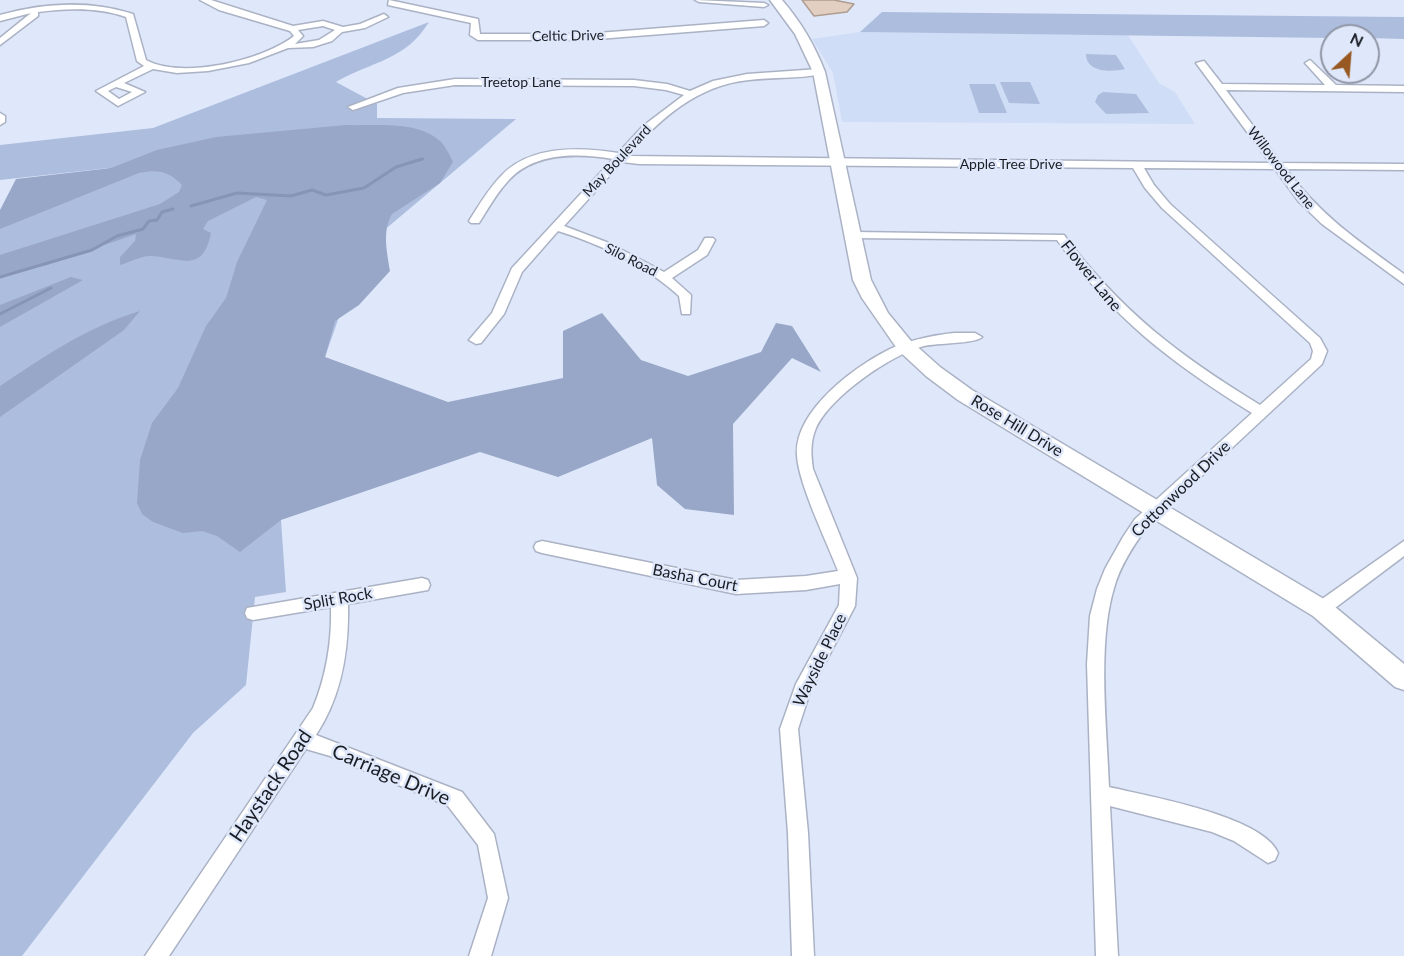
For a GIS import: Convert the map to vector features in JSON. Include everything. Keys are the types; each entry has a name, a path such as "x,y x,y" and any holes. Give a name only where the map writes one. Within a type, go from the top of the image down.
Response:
{"street":[{"path":"0,18 49,6 62,0"},
{"path":"116,84 150,67 210,69 247,61 288,45 299,36 293,29 222,8 204,0"},
{"path":"699,0 762,2"},
{"name":"Rose Hill Drive","path":"776,0 795,22 819,72 859,266 867,292 886,324 907,347 931,371 965,395 1321,609 1404,679"},
{"name":"Celtic Drive","path":"392,1 475,21 474,34 478,37 585,37 764,23"},
{"name":"Rose Hill Drive","path":"762,2 785,30 803,42"},
{"path":"49,6 111,7 130,16 142,61 150,67"},
{"path":"3,39 36,14"},
{"path":"288,45 306,46 336,35 340,30 362,26 384,17"},
{"path":"293,29 309,23 332,25 340,30"},
{"name":"Willowood Lane","path":"1201,63 1303,200 1320,217 1404,280"},
{"path":"1310,63 1333,88"},
{"name":"May Boulevard","path":"476,340 498,314 516,271 647,128 691,94 710,85 738,78 819,72"},
{"name":"Treetop Lane","path":"353,107 402,90 454,82 634,83 667,87 691,94"},
{"path":"1220,87 1404,89"},
{"path":"0,116 0,122"},
{"name":"Apple Tree Drive","path":"475,221 500,183 513,171 530,162 567,153 593,152 639,161 1404,167"},
{"name":"Cottonwood Drive","path":"1107,956 1097,645 1102,600 1110,571 1122,548 1141,523 1327,352 1166,206 1149,186 1137,165"},
{"name":"Silo Road","path":"556,227 577,233 665,277 685,295 686,311"},
{"name":"Flower Lane","path":"853,235 1060,237 1099,291 1143,333 1189,367 1261,412"},
{"path":"665,277 703,252 709,240"},
{"name":"Wayside Place","path":"803,956 798,833 789,729 802,690 847,606 849,578 806,469 802,451 805,433 818,412 877,359 907,347 944,338 975,337"},
{"name":"Basha Court","path":"542,547 736,588 806,583 833,577 849,578"},
{"path":"1321,609 1404,547"},
{"name":"Split Rock","path":"253,614 423,585"},
{"name":"Haystack Road","path":"156,956 304,740 320,713 333,680 337,657 339,598"},
{"name":"Carriage Drive","path":"304,740 455,799 487,841 498,898 480,956"},
{"path":"1100,794 1212,822 1241,834 1268,853"}],"shaded area":[{"path":"882,12 1404,17 1404,39 1380,38 1380,24 1320,24 1320,38 860,32"},
{"path":"429,22 420,35 399,53 336,82 377,104 377,118 516,119 363,248 325,357 281,520 286,592 255,597 246,685 193,733 22,956 0,956 0,216 109,168 0,180 0,145 153,128"},
{"path":"860,32 1128,35 1159,83 1175,92 1195,124 842,122 833,73 812,39"},
{"path":"1086,54 1116,55 1125,69 1107,71 1095,68 1090,65"},
{"path":"1000,82 1030,82 1040,104 1009,103"},
{"path":"969,84 995,84 1007,113 979,113"},
{"path":"1103,92 1136,94 1149,113 1106,114 1095,102 1098,95"},
{"path":"346,125 396,126 421,130 441,142 453,162 440,183 392,214 386,234 390,271 359,305 335,321 325,357 448,402 563,378 563,331 602,313 641,360 688,376 761,352 776,323 792,326 821,372 792,358 733,424 734,515 685,509 657,485 652,438 558,477 480,452 281,520 240,552 217,536 202,531 183,533 153,522 142,514 137,503 140,460 152,423 178,388 206,326 226,298 237,262 267,200 256,197 208,221 203,229 211,233 207,246 196,259 189,261 148,256 120,265 120,257 135,241 136,234 47,265 0,276 0,255 160,204 179,192 182,185 162,172 139,173 0,229 0,210 16,179 111,168 157,150 216,137"},
{"path":"71,277 83,280 0,327 0,305"},
{"path":"140,311 124,330 0,417 0,386 84,334"}],"building":[{"path":"802,0 834,0 854,4 847,12 814,16"}],"waterway":[{"path":"191,206 237,193 291,196 312,190 326,195 364,188 396,167 422,159"},
{"path":"417,161 423,159"},
{"path":"0,277 92,250 117,236 143,229 149,221 157,220 162,212 173,209"},
{"path":"0,314 51,288"}]}
